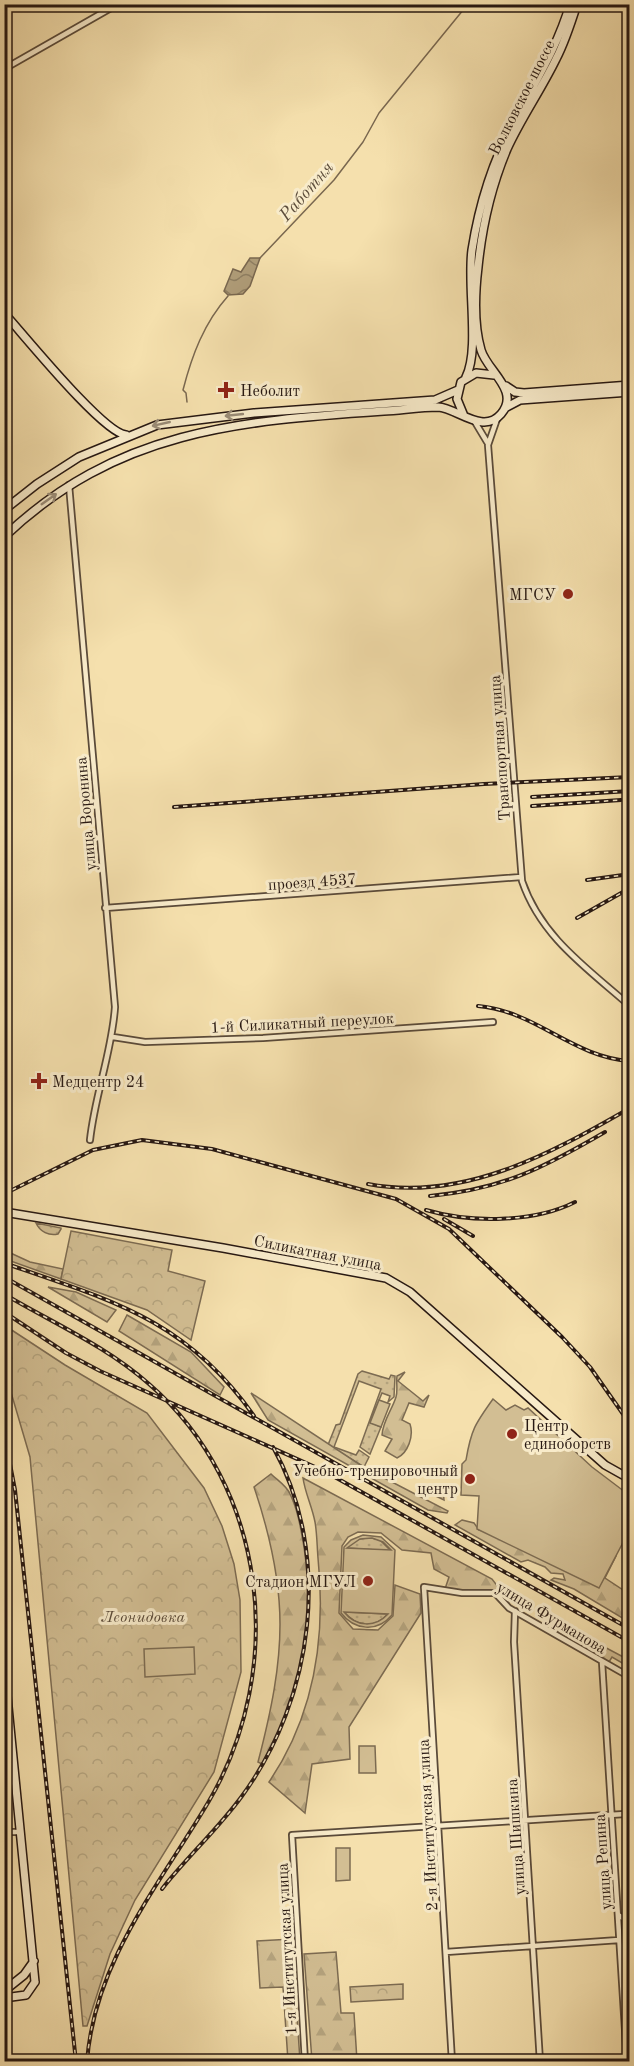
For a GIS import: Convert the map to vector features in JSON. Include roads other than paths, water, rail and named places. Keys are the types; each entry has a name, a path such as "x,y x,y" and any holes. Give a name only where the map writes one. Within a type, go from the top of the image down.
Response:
{"main road":[{"name":"Волковское шоссе","path":"466,377 472,352 471,261 483,200 502,147 548,60 570,4"},
{"name":"Волковское шоссе","path":"497,376 482,353 478,328 477,271 487,211 507,149 557,58 577,4"},
{"path":"4,313 57,373 112,429 121,435 129,435"},
{"path":"465,416 458,404 458,390 466,377 480,372 497,376 516,392 524,393 630,385"},
{"path":"503,411 507,396 504,384"},
{"path":"4,510 61,468 107,444 157,425 208,418 435,400 458,390"},
{"path":"4,537 38,506 69,485 114,461 211,429 258,421 437,407 474,421 490,420 520,400 630,392"},
{"path":"208,418 203,424 204,428 211,429"},
{"path":"191,420 196,421 199,427 194,434"},
{"path":"107,444 113,437 112,429"},
{"name":"Силикатная улица","path":"4,1212 223,1248 386,1278 410,1292 605,1465 630,1479"},
{"path":"4,1666 35,1982 26,1995 4,1998"},
{"path":"19,1997 7,1989 24,1975 34,1961"},
{"path":"24,1975 33,1977 35,1982"}],"street":[{"path":"4,69 118,4"},
{"name":"Транспортная улица","path":"488,445 492,428 503,411"},
{"name":"Транспортная улица","path":"474,421 482,430 488,445 521,877 532,905 553,938 630,1006"},
{"name":"улица Воронина","path":"69,485 115,1007 113,1037 93,1112 90,1140"},
{"name":"проезд 4537","path":"105,908 521,877"},
{"name":"1-й Силикатный переулок","path":"113,1037 145,1042 263,1038 493,1022"},
{"name":"улица Фурманова","path":"424,1587 462,1593 495,1593 515,1611 630,1677"},
{"name":"2-я Институтская улица","path":"424,1587 452,2061"},
{"name":"улица Шишкина","path":"515,1611 514,1642 540,2061"},
{"name":"улица Репина","path":"602,1662 627,2061"},
{"path":"438,1826 611,1815 630,1816"},
{"name":"1-я Институтская улица","path":"305,2061 292,1835 438,1826"},
{"path":"4,1832 20,1832"},
{"path":"618,1916 630,1922"},
{"path":"446,1952 534,1944 620,1940"}],"water":[{"path":"250,258 260,258 250,286 243,294 228,295 224,291 233,269 241,272"}],"waterway":[{"name":"Работня","path":"260,258 334,180 363,142 379,113 468,4"},
{"name":"Работня","path":"187,402 186,393 183,390 190,364 212,317 228,296"},
{"path":"502,1585 510,1606"}],"railway":[{"path":"174,807 484,784 630,777"},
{"path":"532,797 630,791"},
{"path":"532,806 621,800"},
{"path":"587,880 630,874"},
{"path":"577,918 630,888"},
{"path":"478,1006 518,1016 572,1043 609,1058 630,1061"},
{"path":"368,1184 403,1188 438,1186 472,1180 537,1157 630,1108"},
{"path":"430,1196 479,1188 522,1175 605,1132"},
{"path":"4,1194 93,1150 142,1140 212,1149 396,1199 449,1229 562,1337 590,1367 630,1424"},
{"path":"426,1210 462,1217 502,1219 541,1214 575,1202"},
{"path":"444,1219 473,1236"},
{"path":"4,1263 112,1302 173,1335 201,1356 228,1383 254,1416"},
{"path":"4,1277 630,1629"},
{"path":"4,1294 79,1336 132,1370 149,1384 189,1426 220,1474 241,1526 253,1581 256,1638 249,1694 234,1749 209,1801 132,1925 116,1957 102,1991 92,2025 87,2062"},
{"path":"4,1312 66,1353 100,1371 324,1471 630,1642"},
{"path":"4,1433 15,1490 76,2062"},
{"path":"162,1889 242,1796 266,1757 286,1715 299,1671 307,1625 309,1579 304,1533 292,1489 273,1447"}],"place":[{"name":"Неболит","path":"226,390"},
{"name":"МГСУ","path":"568,594"},
{"name":"Медцентр 24","path":"39,1081"},
{"name":"Центр единоборств","path":"512,1434"},
{"name":"Учебно-тренировочный центр","path":"470,1479"},
{"name":"Стадион МГУЛ","path":"368,1581"}],"park label":[{"name":"Леонидовка","path":"143,1616"}]}
